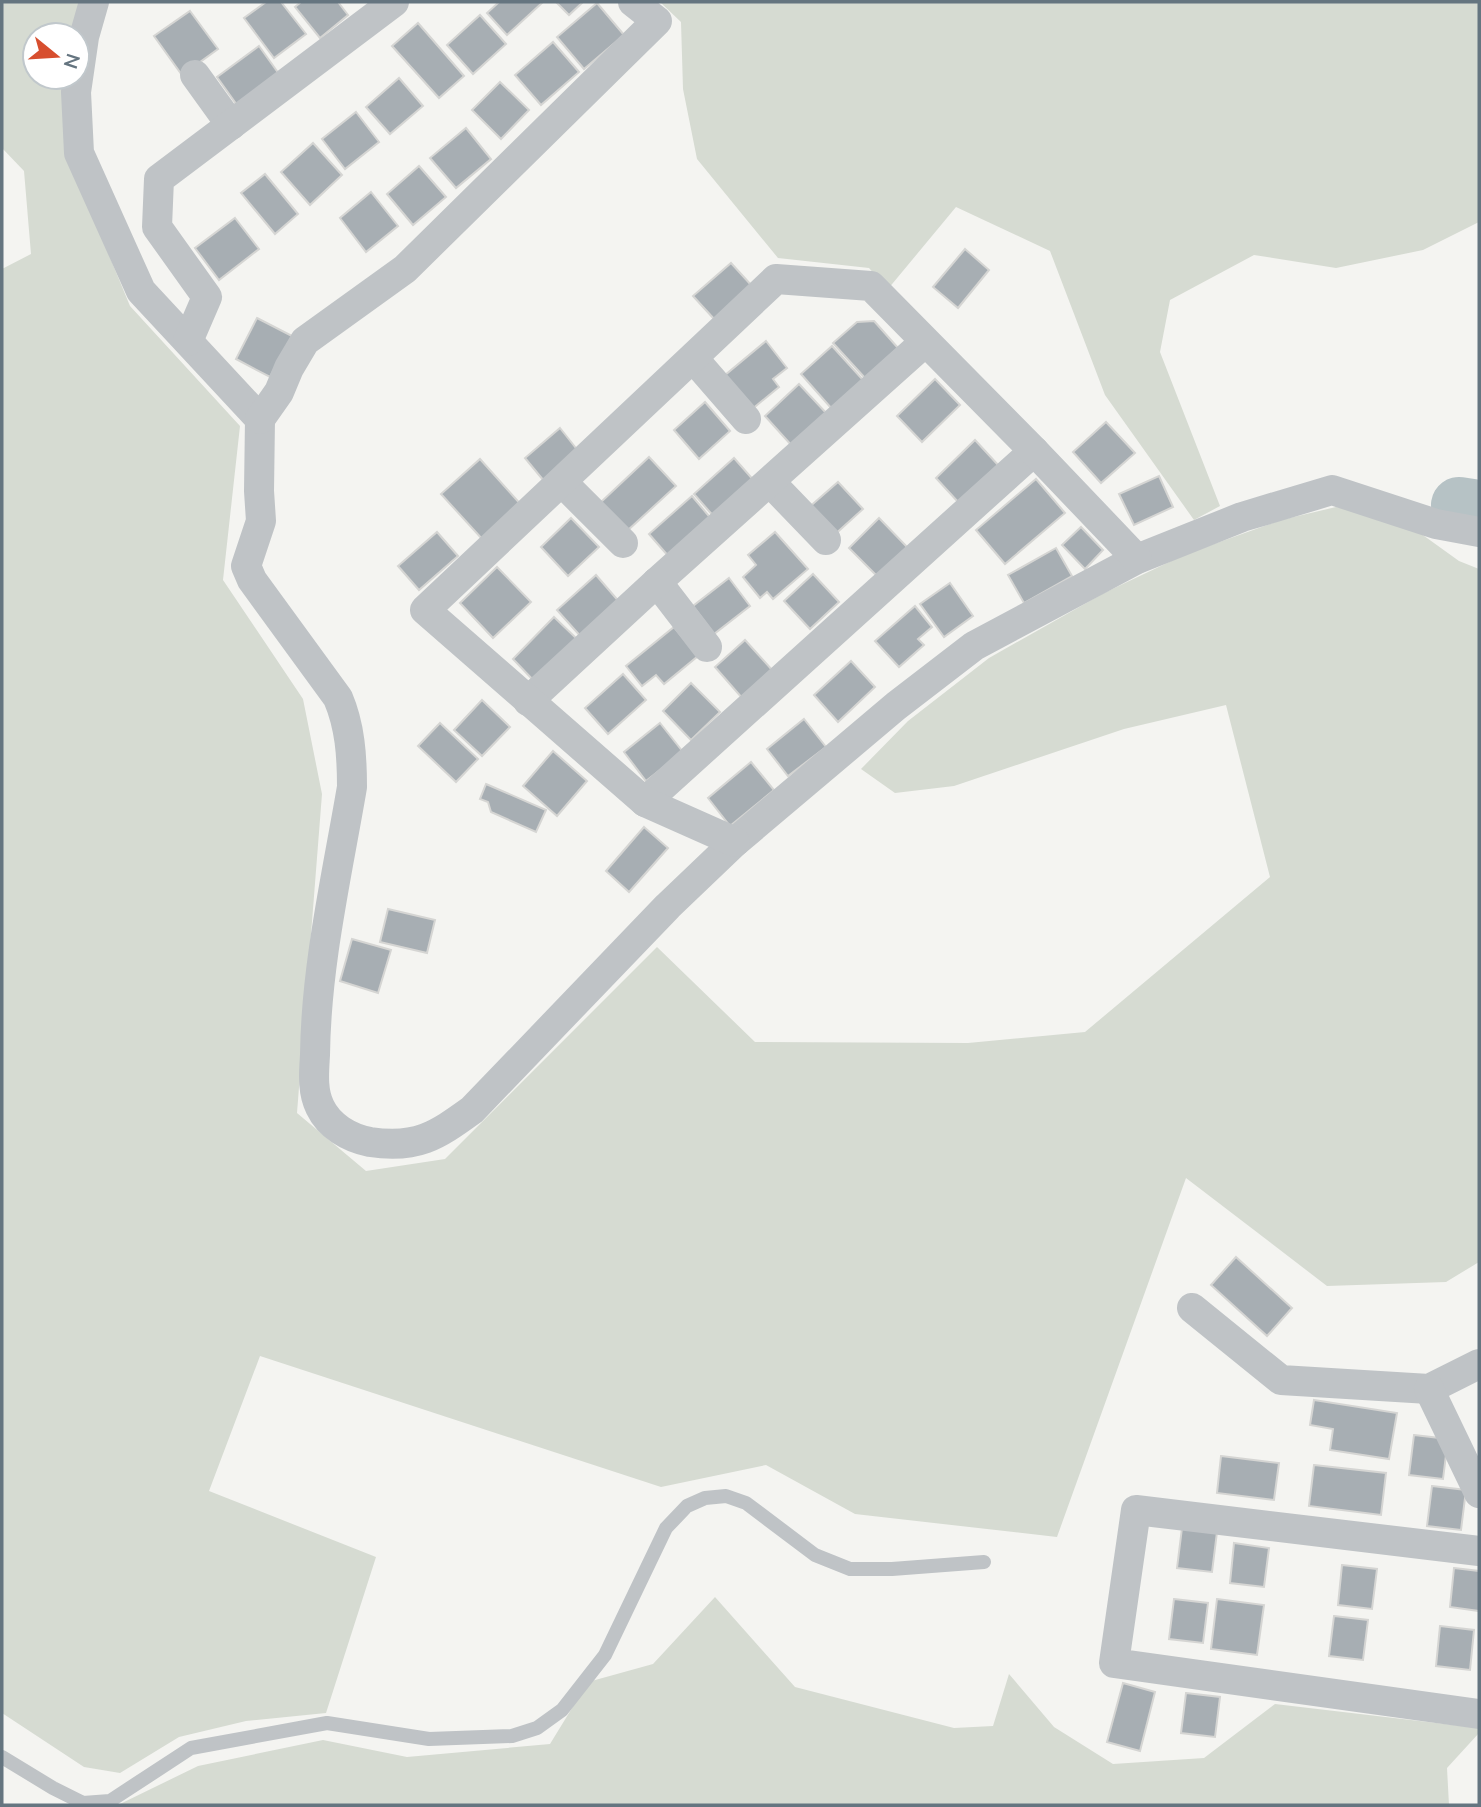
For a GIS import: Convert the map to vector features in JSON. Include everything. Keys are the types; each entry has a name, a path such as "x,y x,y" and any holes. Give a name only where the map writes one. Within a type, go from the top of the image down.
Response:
{"street":[{"path":"94,2 84,37 76,92 79,153 141,291 261,419"},
{"path":"188,341 207,297 157,227 159,179 394,2"},
{"path":"633,2 657,21 405,269 304,341 279,392 261,419 261,521 246,566 252,580 338,698 345,715 352,760 352,787 322,964 315,1022 314,1086 319,1106 332,1125 368,1142 393,1144 421,1141 445,1129 472,1110 668,906 735,842 895,706 974,646 1137,559 1242,517 1332,490 1436,524 1479,532"},
{"path":"195,75 231,125"},
{"path":"735,842 645,802 425,610 776,279 871,286 1137,559"},
{"path":"528,701 925,342"},
{"path":"693,358 746,419"},
{"path":"645,802 1034,451"},
{"path":"562,482 623,543"},
{"path":"770,482 826,540"},
{"path":"657,582 707,647"},
{"path":"1192,1308 1281,1380 1429,1389 1479,1364"},
{"path":"1429,1389 1479,1493"},
{"path":"1479,1551 1136,1510 1114,1663 1479,1714"}],"lane":[{"path":"2,1758 83,1803 110,1801 191,1748 327,1723 429,1739 512,1736 537,1728 562,1710 605,1655 666,1528 687,1506 705,1498 726,1496 746,1503 815,1555 849,1569 892,1569 984,1562"}],"shaded area":[{"path":"2,2 81,2 76,21 21,21 21,91 66,91 64,146 130,306 240,426 223,580 303,699 322,794 297,1113 366,1171 445,1159 657,947 755,1042 968,1043 1085,1032 1270,877 1226,705 1124,729 954,786 895,793 861,769 908,721 989,658 1104,593 1186,554 1281,520 1336,507 1395,515 1459,561 1479,569 1479,1262 1446,1282 1327,1286 1186,1178 1057,1537 855,1514 766,1465 661,1487 260,1356 209,1491 376,1557 326,1713 246,1721 179,1737 120,1773 84,1767 2,1713 2,269 31,254 24,171 2,148"},
{"path":"660,2 1479,2 1479,222 1423,250 1336,268 1254,255 1170,300 1160,352 1220,506 1194,520 1105,395 1050,251 956,207 888,289 869,268 778,258 697,159 683,89 681,22"},
{"path":"715,1597 795,1687 954,1728 993,1726 1009,1674 1054,1727 1113,1764 1204,1758 1275,1704 1479,1728 1479,1733 1447,1768 1449,1805 118,1805 198,1766 323,1740 407,1757 550,1744 588,1682 653,1664"}],"building":[{"path":"266,2 281,2 306,34 274,58 244,18"},
{"path":"301,2 338,2 348,15 320,38 295,7"},
{"path":"499,2 543,2 507,35 487,13"},
{"path":"556,2 583,2 569,15"},
{"path":"597,3 624,35 584,69 557,37"},
{"path":"190,11 218,49 182,75 154,36"},
{"path":"480,15 506,44 473,74 447,45"},
{"path":"418,23 464,76 439,98 392,46"},
{"path":"553,42 579,72 541,105 515,75"},
{"path":"259,46 279,74 237,105 217,77"},
{"path":"399,78 423,106 390,134 366,107"},
{"path":"500,82 529,110 501,139 472,110"},
{"path":"356,112 379,142 345,169 322,139"},
{"path":"466,128 491,159 456,188 430,158"},
{"path":"313,143 342,175 310,205 281,172"},
{"path":"419,166 446,197 413,225 387,194"},
{"path":"265,174 298,214 275,234 241,193"},
{"path":"371,192 398,226 366,252 340,218"},
{"path":"235,218 259,249 219,280 195,248"},
{"path":"965,249 989,270 958,308 933,287"},
{"path":"731,263 752,286 715,320 693,296"},
{"path":"257,318 292,336 270,377 236,359"},
{"path":"874,321 898,348 865,378 833,343 857,322"},
{"path":"766,341 787,368 773,379 779,387 751,410 724,376"},
{"path":"832,346 863,380 832,409 801,374"},
{"path":"935,379 960,405 922,442 897,416"},
{"path":"799,384 828,415 793,447 765,416"},
{"path":"705,402 730,431 699,459 674,430"},
{"path":"1106,422 1135,453 1101,483 1073,452"},
{"path":"560,428 579,452 544,481 525,458"},
{"path":"975,440 999,466 959,503 936,478"},
{"path":"649,457 676,486 627,531 601,502"},
{"path":"734,458 756,483 716,519 694,494"},
{"path":"480,459 523,507 484,541 441,494"},
{"path":"1159,476 1173,507 1134,525 1119,494"},
{"path":"1036,479 1065,513 1005,564 976,530"},
{"path":"838,482 863,509 832,537 807,509"},
{"path":"692,496 713,521 670,558 649,534"},
{"path":"571,518 599,547 568,576 541,547"},
{"path":"879,518 908,548 878,577 849,548"},
{"path":"1081,527 1103,550 1085,569 1062,545"},
{"path":"437,532 458,556 419,590 398,566"},
{"path":"775,532 808,569 773,599 767,592 760,598 743,577 756,565 748,555"},
{"path":"1056,548 1072,576 1024,603 1008,575"},
{"path":"497,567 531,602 493,638 460,603"},
{"path":"813,574 839,602 810,629 784,601"},
{"path":"596,575 621,604 583,639 557,610"},
{"path":"729,578 750,606 714,634 693,606"},
{"path":"950,583 973,616 944,637 920,604"},
{"path":"915,606 932,627 918,639 924,645 899,667 875,641"},
{"path":"554,617 577,639 535,682 513,659"},
{"path":"674,627 698,656 664,684 656,675 642,686 626,666"},
{"path":"745,640 773,671 743,699 715,667"},
{"path":"851,661 875,687 838,722 814,695"},
{"path":"623,674 646,700 608,734 585,708"},
{"path":"691,683 720,712 691,740 663,711"},
{"path":"482,700 510,727 482,756 454,730"},
{"path":"804,719 826,747 788,776 767,749"},
{"path":"440,723 478,759 456,782 418,746"},
{"path":"660,723 683,752 646,781 624,752"},
{"path":"553,751 587,781 557,816 523,786"},
{"path":"751,762 774,790 730,826 708,798"},
{"path":"486,784 546,810 536,832 491,812 488,802 480,799"},
{"path":"644,827 668,848 629,892 606,871"},
{"path":"388,909 435,920 427,953 380,942"},
{"path":"352,939 391,950 378,993 340,981"},
{"path":"1236,1257 1292,1308 1267,1336 1211,1285"},
{"path":"1314,1400 1397,1413 1389,1459 1330,1450 1333,1429 1310,1425"},
{"path":"1414,1435 1448,1439 1443,1479 1409,1475"},
{"path":"1221,1456 1279,1463 1274,1500 1217,1493"},
{"path":"1314,1465 1386,1473 1381,1515 1309,1506"},
{"path":"1432,1486 1466,1490 1461,1530 1427,1526"},
{"path":"1182,1528 1217,1532 1212,1572 1177,1568"},
{"path":"1234,1543 1269,1548 1264,1587 1230,1583"},
{"path":"1342,1565 1377,1569 1372,1609 1338,1605"},
{"path":"1454,1568 1479,1571 1479,1611 1450,1607"},
{"path":"1174,1599 1208,1603 1203,1643 1169,1639"},
{"path":"1217,1599 1264,1605 1257,1655 1211,1649"},
{"path":"1334,1616 1368,1620 1363,1660 1329,1656"},
{"path":"1440,1626 1474,1630 1470,1670 1436,1666"},
{"path":"1123,1683 1155,1692 1140,1751 1107,1742"},
{"path":"1186,1693 1220,1697 1215,1737 1181,1733"}],"waterway":[{"path":"1459,505 1479,508"}]}
